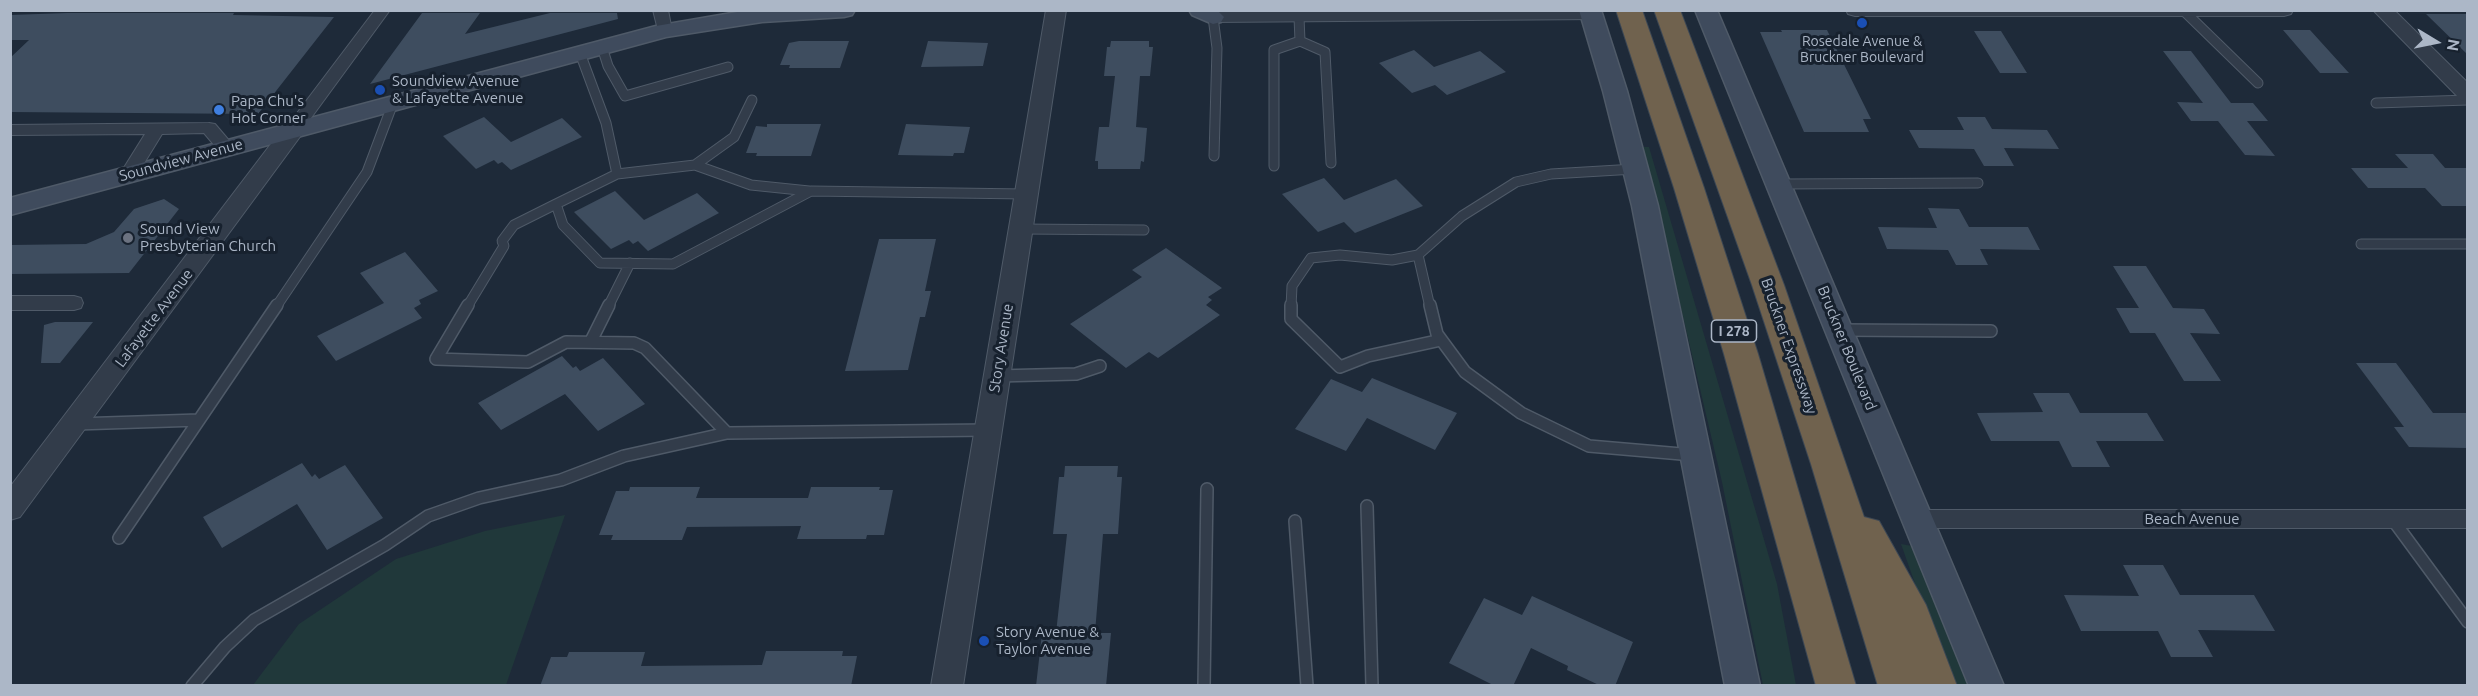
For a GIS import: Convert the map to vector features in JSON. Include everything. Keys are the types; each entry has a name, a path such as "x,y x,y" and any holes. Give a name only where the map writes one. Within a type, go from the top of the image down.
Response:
{"highway":[{"name":"I 278","path":"1629,10 1738,343 1836,686"},
{"name":"Bruckner Expressway","path":"1667,10 1765,275 1829,464 1898,686"},
{"path":"1829,464 1912,617 1937,686"},
{"path":"1816,614 1823,686"}],"main road":[{"name":"Soundview Avenue","path":"10,207 579,53 662,21 726,10"},
{"name":"Soundview Avenue","path":"662,21 844,10"},
{"name":"Bruckner Boulevard","path":"1706,10 1987,686"},
{"path":"1591,13 1636,169 1667,307 1743,686"}],"street":[{"name":"Lafayette Avenue","path":"10,509 383,10"},
{"name":"Story Avenue","path":"947,686 1056,10"},
{"path":"1855,10 2184,12 2284,10"},
{"path":"2382,10 2468,95"},
{"path":"1207,14 1299,17 1591,13"},
{"path":"10,130 209,128 226,148"},
{"path":"129,174 156,130"},
{"path":"10,303 74,303"},
{"name":"Beach Avenue","path":"1917,519 2468,519"}],"lane":[{"path":"2184,12 2258,83"},
{"path":"1207,14 1217,48 1214,156"},
{"path":"1299,17 1300,41"},
{"path":"1274,166 1274,50 1300,41 1325,52 1331,163"},
{"path":"602,46 608,66 625,96 728,67"},
{"path":"579,53 606,123 617,174"},
{"path":"695,165 734,138 752,100"},
{"path":"2376,103 2468,100"},
{"path":"119,538 367,172 393,103"},
{"path":"727,433 645,348 634,343 566,342 528,362 436,359 504,246 502,241 513,225 617,174 695,165 751,185 812,191 1026,194"},
{"path":"1441,340 1368,356 1340,367 1291,319 1292,286 1311,258 1340,255 1392,260 1418,255 1462,216 1516,182 1551,174 1636,169"},
{"path":"1779,184 1978,183"},
{"path":"556,204 563,225 600,263 673,264 812,191"},
{"path":"1020,229 1144,230"},
{"path":"2361,244 2468,244"},
{"path":"1418,255 1437,334 1465,372 1521,413 1589,446 1696,455"},
{"path":"591,341 630,263"},
{"path":"1839,330 1991,331"},
{"path":"997,376 1076,374 1100,366"},
{"path":"74,424 199,420"},
{"path":"192,686 225,647 254,620 384,545 428,516 479,498 561,480 624,456 727,433 988,430"},
{"path":"1204,686 1207,489"},
{"path":"1367,506 1372,686"},
{"path":"2393,520 2468,622"},
{"path":"1295,521 1306,686"}],"green space":[{"path":"1643,147 1649,147 1777,584 1796,685 1763,685 1722,482"},
{"path":"565,515 506,685 253,685 299,624 396,559 485,531"},
{"path":"1901,544 1912,546 1969,685 1951,685"}],"building":[{"path":"234,13 233,15 334,17 258,114 10,112 10,58 29,40 10,40 10,15"},
{"path":"422,13 480,13 465,34 550,13 617,13 618,19 370,84"},
{"path":"2426,14 2468,14 2468,55"},
{"path":"1781,30 1827,30 1871,119 1863,119 1869,132 1804,132 1760,32 1782,32"},
{"path":"2283,30 2310,30 2349,73 2320,73"},
{"path":"1974,31 2001,31 2027,73 2000,73"},
{"path":"849,41 840,68 789,68 790,65 780,65 789,43"},
{"path":"928,41 988,43 983,66 921,67"},
{"path":"1111,41 1149,41 1149,47 1153,47 1150,76 1140,76 1136,127 1147,128 1144,162 1141,161 1140,169 1098,169 1098,161 1095,161 1099,127 1109,127 1115,76 1104,76 1107,47 1110,47"},
{"path":"1414,50 1434,67 1480,51 1506,72 1447,95 1435,85 1412,93 1379,63"},
{"path":"2163,51 2191,51 2231,103 2253,103 2268,121 2247,121 2275,156 2245,155 2218,121 2191,121 2177,102 2203,103"},
{"path":"484,117 511,142 562,118 582,137 511,170 502,162 498,164 494,160 476,169 443,136"},
{"path":"1957,117 1985,117 1992,129 2047,130 2059,149 2004,148 2014,166 1984,166 1974,149 1919,148 1909,130 1964,130"},
{"path":"767,124 821,124 811,156 756,156 757,153 746,153 756,126 767,127"},
{"path":"906,124 970,127 964,153 954,153 953,156 898,155"},
{"path":"2395,154 2433,154 2445,168 2468,168 2468,206 2442,206 2425,188 2368,188 2351,168 2408,168"},
{"path":"1324,178 1344,200 1396,179 1423,206 1355,233 1344,222 1318,232 1282,194"},
{"path":"615,191 644,220 697,193 719,213 648,251 638,241 633,244 629,240 611,249 574,212"},
{"name":"Sound View Presbyterian Church","path":"164,199 179,209 129,273 10,274 10,245 86,244 114,232 134,209"},
{"path":"1928,208 1959,209 1969,227 2028,227 2040,250 1980,249 1988,265 1956,265 1948,250 1887,249 1878,227 1937,228"},
{"path":"879,239 936,239 925,291 931,291 925,317 920,317 908,370 845,371"},
{"path":"1166,248 1222,288 1208,297 1212,300 1206,305 1220,315 1158,358 1149,352 1126,368 1070,324 1142,277 1132,270"},
{"path":"405,252 438,291 419,300 421,304 414,308 422,318 336,361 317,336 384,303 360,273"},
{"path":"2113,266 2146,266 2173,308 2204,309 2220,334 2190,333 2221,381 2184,381 2155,333 2130,333 2116,308 2139,308"},
{"path":"55,322 93,322 60,363 41,363 44,325"},
{"path":"562,356 573,368 576,366 580,371 603,358 645,404 598,431 565,394 501,430 478,403"},
{"path":"2356,363 2396,363 2433,413 2468,413 2468,448 2409,447 2394,427 2404,427"},
{"path":"1372,378 1457,413 1435,450 1367,418 1346,451 1295,429 1331,379 1362,392"},
{"path":"2033,393 2069,393 2080,413 2147,413 2164,441 2096,441 2110,467 2072,467 2059,441 1991,441 1977,413 2043,412"},
{"path":"302,463 312,477 315,474 319,479 345,465 383,518 327,550 297,504 222,548 203,517"},
{"path":"1065,466 1118,466 1117,477 1122,477 1118,534 1103,534 1095,633 1111,633 1106,686 1036,686 1042,633 1056,633 1067,534 1053,534 1059,477 1064,477"},
{"path":"630,487 700,487 696,498 808,498 811,487 880,487 879,490 893,490 884,535 867,535 866,539 797,539 801,526 687,527 682,540 611,540 613,535 599,535 616,491 629,491"},
{"path":"2123,565 2163,565 2180,595 2254,595 2275,631 2198,630 2213,657 2171,657 2158,631 2081,631 2064,595 2139,596"},
{"path":"1532,596 1633,642 1615,686 1601,686 1567,670 1568,666 1531,648 1513,686 1495,686 1449,663 1484,598 1522,615"},
{"path":"766,651 843,651 842,656 857,656 851,686 540,686 551,657 567,657 569,652 645,652 641,666 762,665"}],"place":[{"name":"Rosedale Avenue & Bruckner Boulevard","path":"1862,23"},
{"name":"Soundview Avenue & Lafayette Avenue","path":"380,90"},
{"name":"Papa Chu's Hot Corner","path":"219,110"},
{"name":"Sound View Presbyterian Church","path":"128,238"},
{"name":"Story Avenue & Taylor Avenue","path":"984,641"}]}
